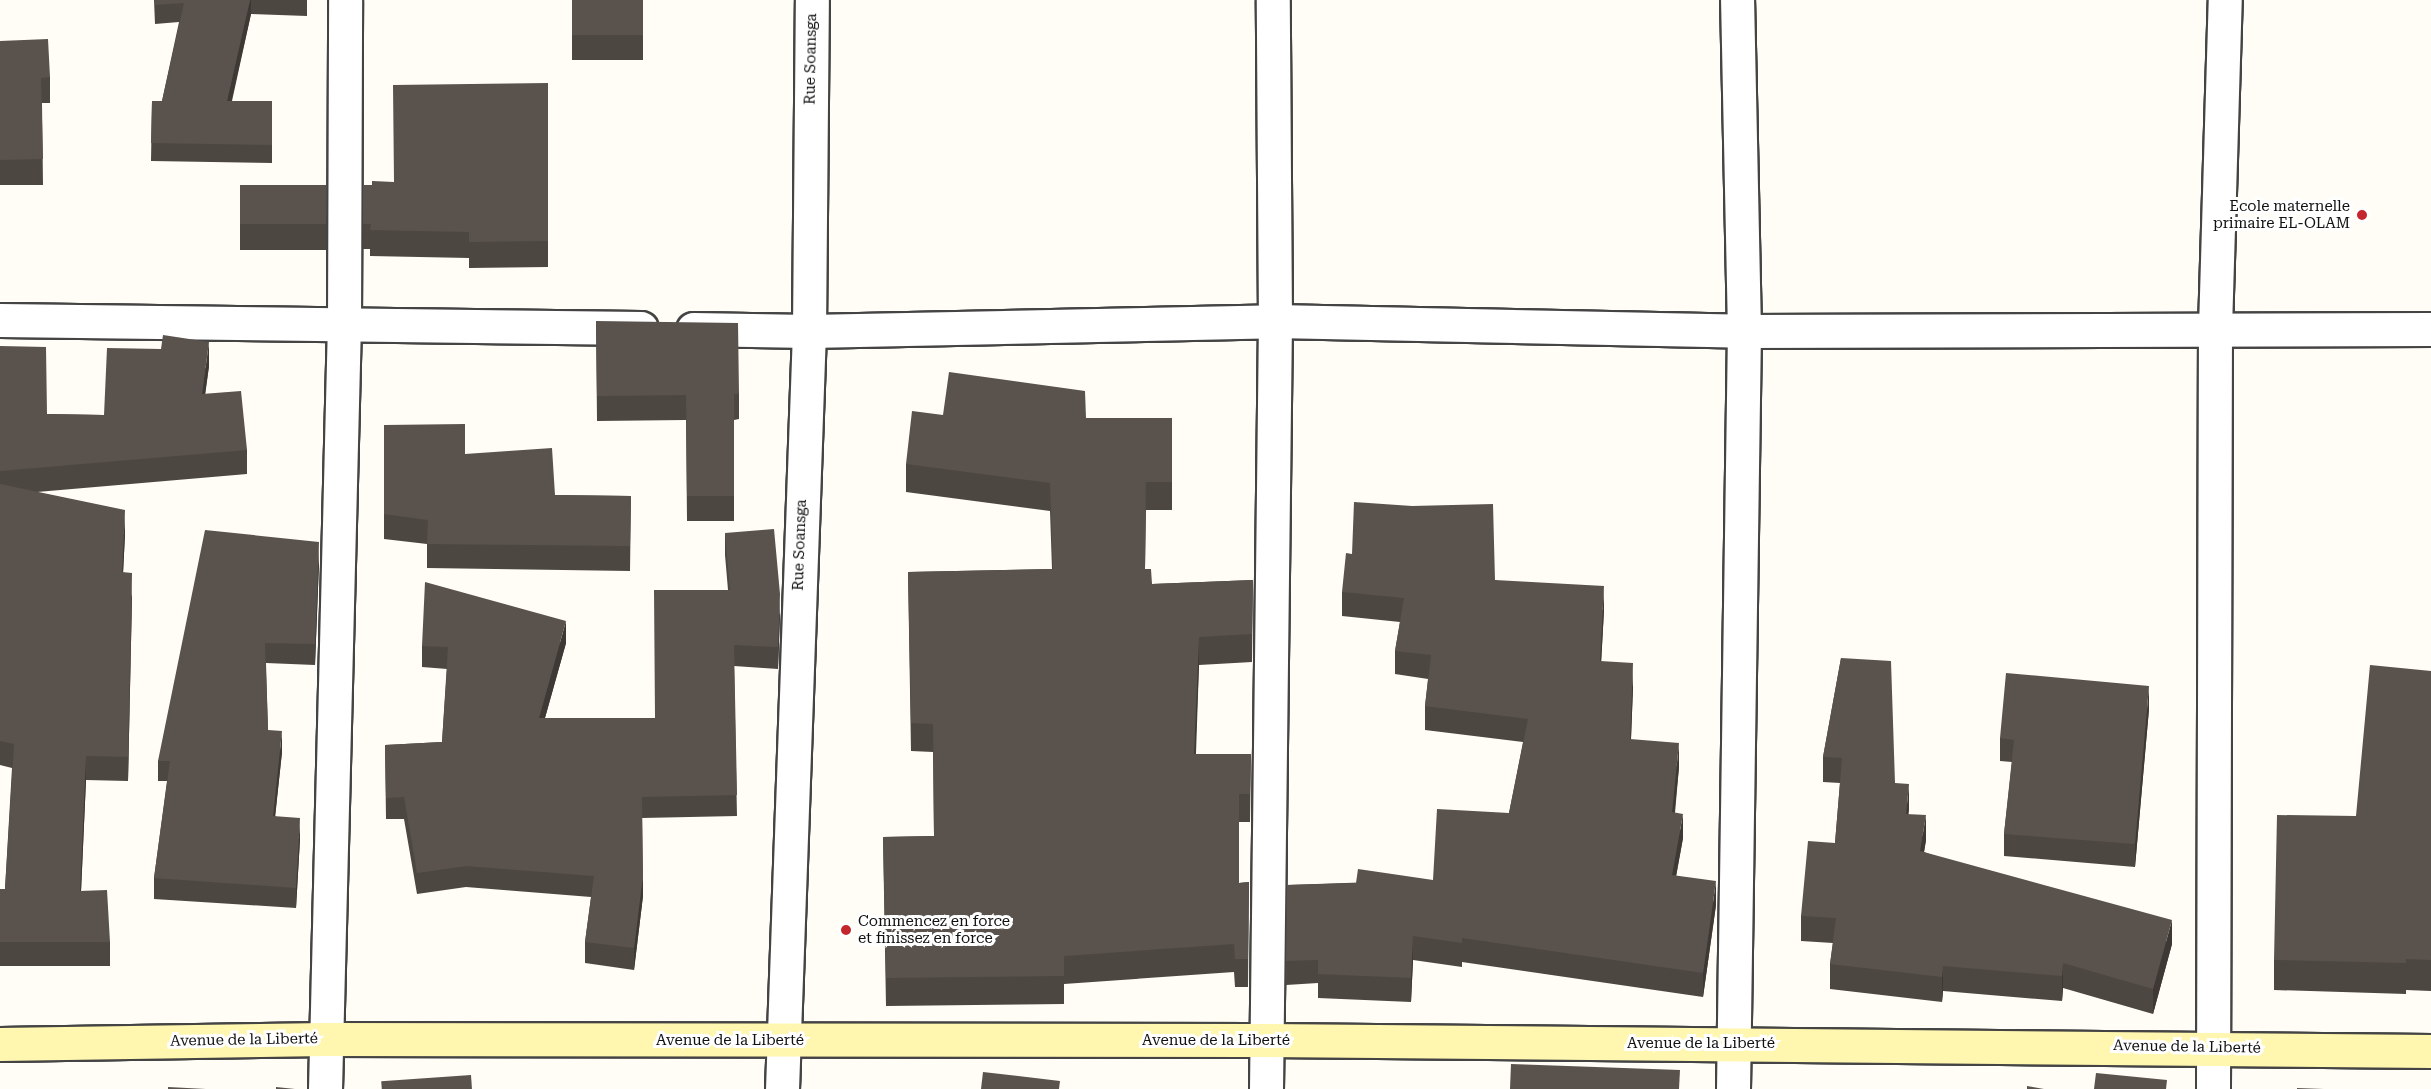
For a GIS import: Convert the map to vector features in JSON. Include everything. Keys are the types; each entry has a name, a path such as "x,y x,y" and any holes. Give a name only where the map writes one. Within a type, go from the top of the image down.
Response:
{"main road":[{"name":"Avenue de la Liberté","path":"0,1044 325,1039 1266,1040 2213,1047 2431,1051"}],"street":[{"path":"325,1089 344,323 345,0"},
{"name":"Rue Soansga","path":"782,1089 781,1041 809,331 812,0"},
{"path":"1266,1089 1275,321 1273,0"},
{"path":"1733,1089 1744,331 1737,0"},
{"path":"2213,1089 2215,328 2225,0"},
{"path":"0,320 809,331 1275,321 1744,331 2431,329"}],"building":[{"path":"155,0 250,0 227,101 272,101 272,145 151,143 152,101 162,101 184,3 155,5"},
{"path":"572,0 643,0 643,35 572,35"},
{"path":"48,39 50,77 41,78 43,159 0,160 0,41"},
{"path":"548,83 548,241 469,242 469,232 370,230 371,224 363,224 363,185 372,185 372,181 394,182 393,85"},
{"path":"240,185 326,185 326,224 240,224"},
{"path":"596,321 738,323 739,394 734,394 734,496 687,496 686,395 597,396"},
{"path":"163,335 209,342 202,394 241,391 247,450 0,471 0,346 46,347 47,414 104,415 107,348 161,349"},
{"path":"949,372 1085,391 1086,418 1172,418 1172,482 1146,482 1145,569 1151,569 1152,584 1253,580 1252,634 1199,637 1194,754 1251,754 1250,794 1239,794 1239,883 1249,882 1248,959 1235,959 1234,944 1064,956 1064,976 886,978 883,837 934,836 933,724 911,723 908,572 1053,569 1050,483 906,464 912,411 943,415"},
{"path":"465,424 465,454 552,448 555,495 631,496 630,546 427,544 428,520 384,514 384,425"},
{"path":"0,484 125,510 122,572 132,573 128,757 86,756 80,891 107,890 110,942 0,942 0,889 5,889 14,744 0,741"},
{"path":"1354,502 1412,506 1493,504 1495,580 1604,586 1600,661 1633,663 1630,739 1679,743 1672,812 1683,814 1672,875 1716,881 1703,973 1462,938 1462,943 1413,936 1411,978 1318,974 1318,960 1286,961 1287,885 1356,883 1358,869 1433,880 1437,809 1509,813 1528,719 1425,706 1431,655 1395,651 1404,598 1342,592 1346,553 1352,554"},
{"path":"774,529 780,594 778,647 734,645 737,795 642,797 643,875 634,948 585,942 594,876 466,866 417,873 404,797 386,798 385,745 442,742 448,647 422,646 425,582 566,621 539,718 655,718 654,590 730,590 725,533"},
{"path":"205,530 319,542 315,644 265,643 268,730 282,731 273,816 300,818 296,888 154,878 170,761 158,761"},
{"path":"1841,658 1891,661 1895,783 1909,784 1906,814 1926,815 1920,851 2172,920 2153,989 2063,963 2062,976 1943,966 1942,977 1830,964 1836,918 1801,916 1808,841 1835,843 1842,758 1823,757"},
{"path":"2370,665 2431,671 2431,960 2406,959 2406,963 2274,960 2277,815 2356,816"},
{"path":"2006,673 2149,686 2135,844 2004,834 2014,740 2000,738"},
{"path":"1511,1064 1680,1070 1679,1089 1510,1089"},
{"path":"983,1072 1060,1081 1059,1089 981,1089"},
{"path":"2096,1073 2167,1080 2166,1089 2094,1089"},
{"path":"471,1075 472,1089 382,1089 381,1081"},
{"path":"2027,1086 2044,1089 2027,1089"},
{"path":"168,1087 206,1089 168,1089"}],"place":[{"name":"Ecole maternelle primaire EL-OLAM","path":"2362,215"},
{"name":"Commencez en force et finissez en force","path":"846,930"}]}
